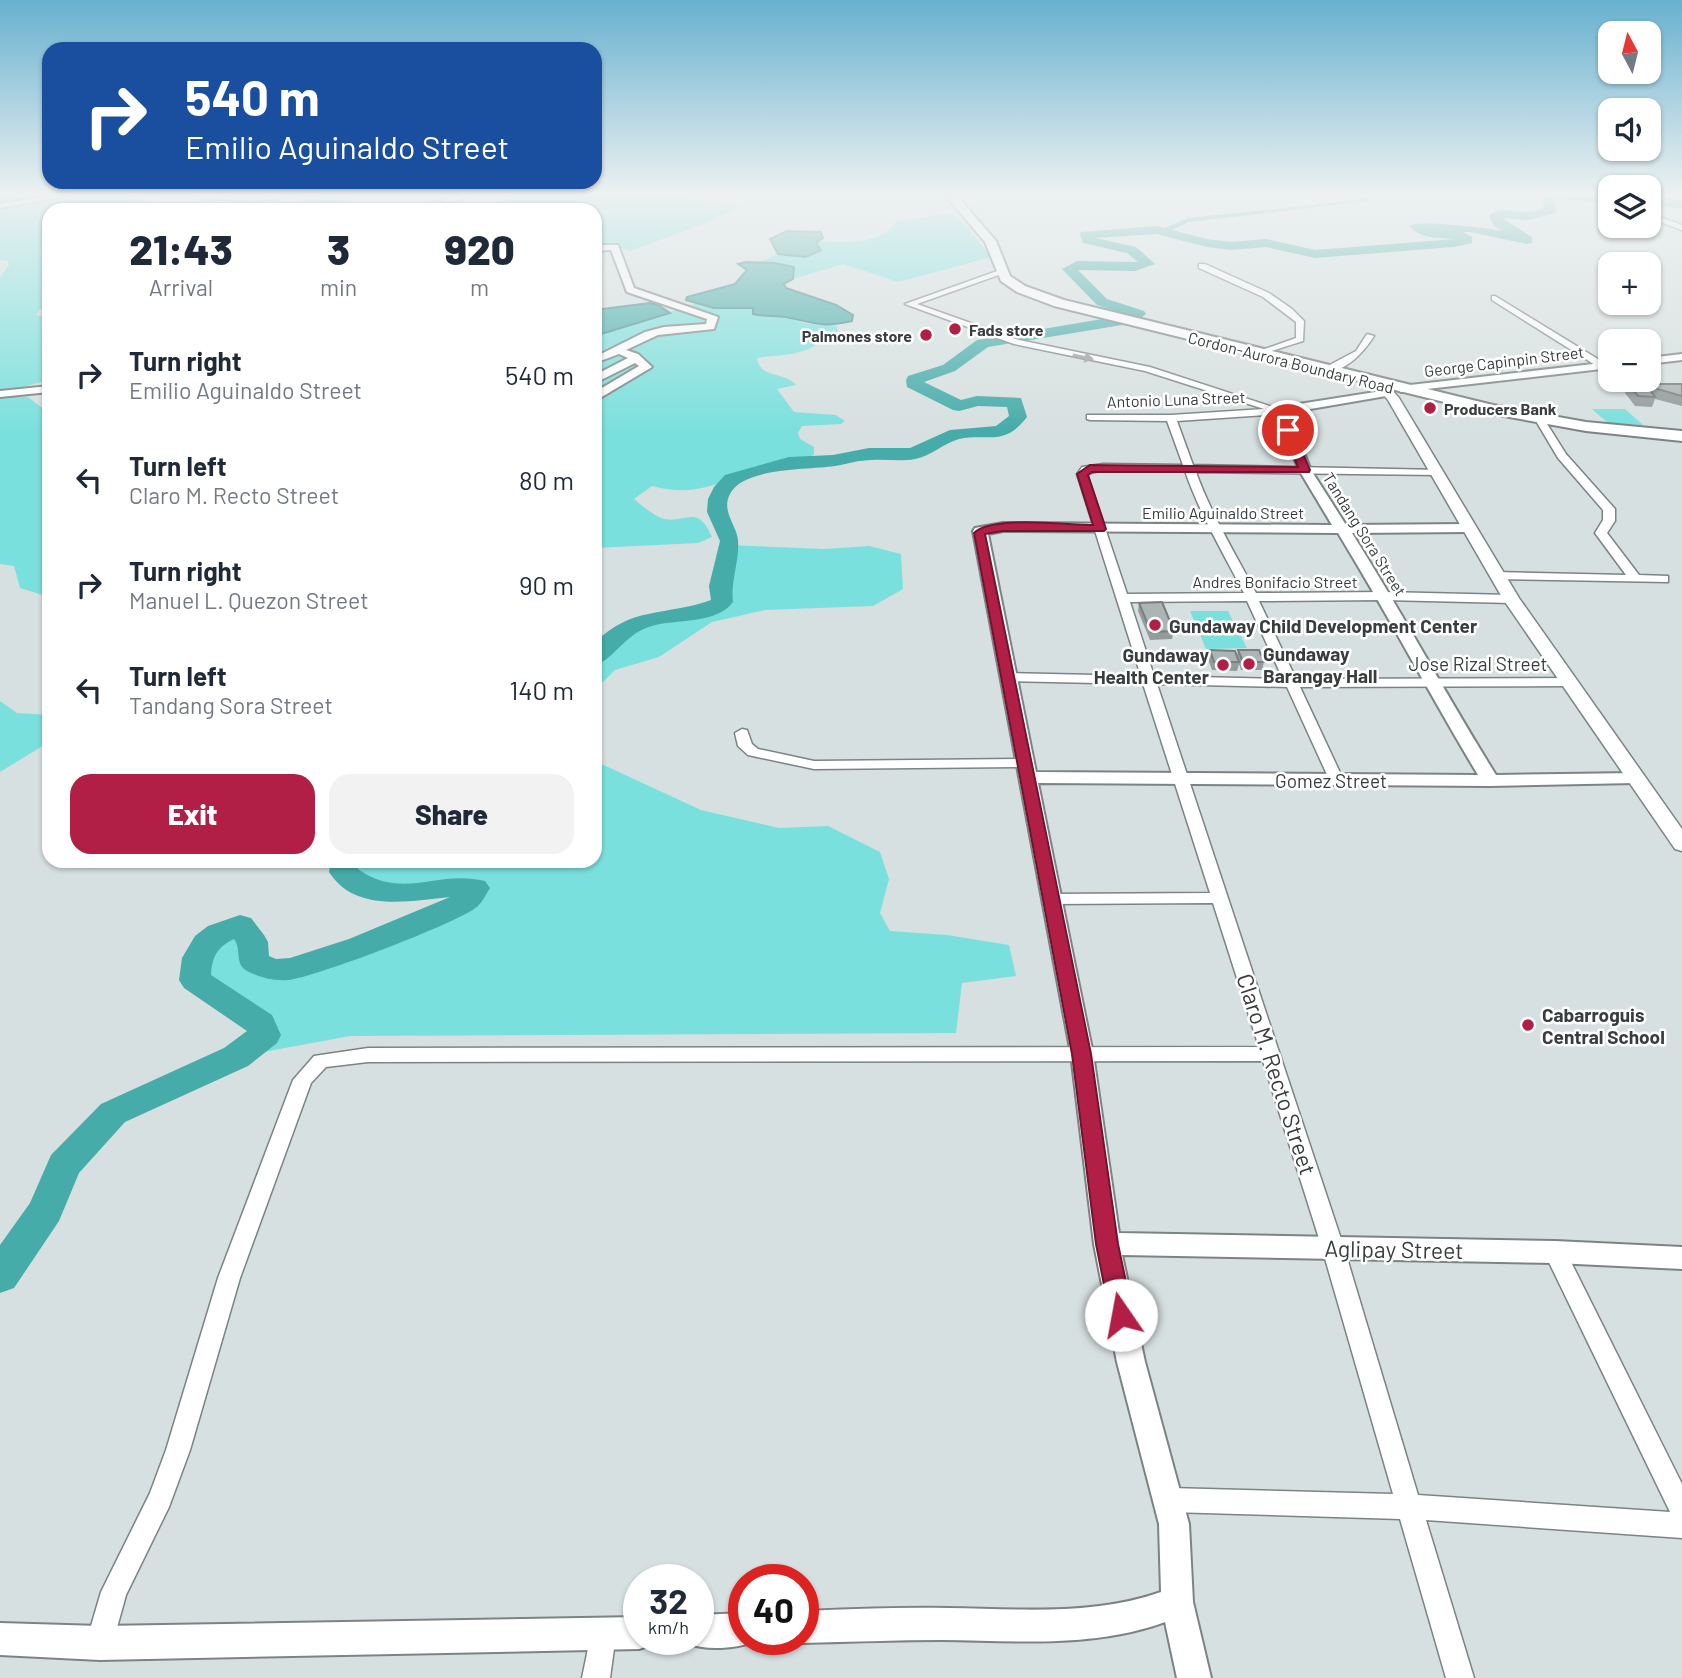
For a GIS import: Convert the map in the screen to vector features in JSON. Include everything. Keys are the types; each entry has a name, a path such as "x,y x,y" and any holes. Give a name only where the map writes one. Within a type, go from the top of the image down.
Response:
{"main road":[{"name":"Cordon-Aurora Boundary Road","path":"1004,274 1021,289 1059,303 1327,370 1394,391 1542,421 1620,433 1682,436"},
{"path":"1394,391 1468,528 1511,599 1682,844"}],"street":[{"path":"602,358 611,356 637,338 660,331 710,327 713,317 629,290 624,274"},
{"path":"996,274 908,303 1017,342 1147,369 1280,411"},
{"path":"1223,274 1269,295 1300,321 1300,339 1262,354"},
{"path":"1495,298 1598,360"},
{"path":"1327,370 1359,353 1370,336"},
{"path":"602,393 643,371 645,365 617,350"},
{"path":"1661,359 1682,357"},
{"path":"602,376 636,358"},
{"name":"George Capinpin Street","path":"1394,391 1598,366"},
{"path":"0,394 42,390"},
{"name":"Antonio Luna Street","path":"1090,417 1171,418 1280,411 1394,391"},
{"name":"Tandang Sora Street","path":"1280,411 1305,470 1384,596 1430,682 1490,781"},
{"path":"1171,418 1203,508 1218,530 1252,598 1336,779"},
{"path":"1542,421 1562,456 1609,509 1609,521 1603,526 1601,533 1635,578"},
{"name":"Claro M. Recto Street","path":"1188,469 1096,468 1086,469 1082,474 1333,1248 1460,1678"},
{"path":"1188,469 1437,472"},
{"name":"Emilio Aguinaldo Street","path":"1008,677 979,533 987,528 1468,528"},
{"path":"1497,576 1664,579"},
{"name":"Andres Bonifacio Street","path":"1122,598 1384,596 1511,599"},
{"path":"1008,677 1082,1054 1107,1244 1131,1362 1170,1500 1174,1524 1177,1602 1194,1678"},
{"name":"Jose Rizal Street","path":"1008,677 1149,681 1569,682"},
{"path":"742,733 745,746 753,752 806,765 1026,770"},
{"name":"Gomez Street","path":"1026,770 1181,779 1490,781 1635,778"},
{"path":"1051,899 1220,898"},
{"path":"100,1643 114,1592 155,1509 178,1450 229,1278 288,1118 303,1080 321,1060 369,1055 1270,1054"},
{"name":"Aglipay Street","path":"1107,1244 1555,1252 1682,1258"},
{"path":"1555,1252 1682,1510"},
{"path":"1170,1500 1411,1507 1682,1525"},
{"path":"819,1626 912,1623 1053,1625 1133,1617 1177,1602"},
{"path":"0,1639 100,1643 623,1633"},
{"path":"596,1678 603,1634"}],"shaded area":[{"path":"2,274 42,274 42,309 36,315 42,316 42,382 0,393"},
{"path":"743,274 793,274 793,279 784,284 786,288 836,305 853,315 852,321 818,324 753,314 753,308 714,308 686,300 687,297 735,284"},
{"path":"793,274 809,274 793,279"},
{"path":"874,274 927,274 898,282"},
{"path":"650,303 670,313 602,334 602,309"},
{"path":"698,303 714,308 753,308 758,315 785,316 804,323 837,326 836,334 810,348 796,353 757,358 759,365 767,372 796,385 777,389 794,412 836,415 845,421 841,424 802,426 798,433 800,439 814,447 814,454 795,466 758,472 695,489 652,486 634,499 661,518 669,520 695,517 701,520 712,537 698,543 602,548 602,334"},
{"path":"0,395 28,397 42,407 42,595 20,588 14,566 0,564"},
{"path":"1592,409 1625,409 1643,425 1609,424"},
{"path":"728,545 824,549 869,546 901,554 903,589 873,606 765,610 712,622 659,657 615,670 602,683 602,650 616,635 632,625 653,618 698,612 719,605"},
{"path":"1190,611 1228,611 1247,648 1206,649"},
{"path":"0,701 17,713 42,715 42,746 0,772"},
{"path":"602,764 701,810 779,828 828,826 880,852 889,879 880,913 890,931 947,935 1009,945 1016,976 962,983 956,1033 350,1036 236,1057 265,1035 259,1022 195,980 201,950 219,933 240,925 253,942 255,962 272,970 292,969 451,910 468,899 474,889 384,893 363,886 343,872 344,868 602,868"}],"building":[{"path":"1661,384 1682,384 1682,396 1661,390"},
{"path":"1635,392 1651,392 1655,397 1638,396"},
{"path":"1162,602 1174,631 1151,632 1139,603"},
{"path":"1210,650 1235,651 1239,662 1214,662"},
{"path":"1238,650 1259,650 1264,662 1243,662"}],"waterway":[{"path":"728,538 717,512 721,491 732,479 789,463 833,461 869,454 913,454 956,434 989,434 1002,430 1018,417 1015,402 977,401 959,406 913,383 914,380 949,368 983,343 1134,318 1139,314 1102,302 1075,274"},
{"path":"602,650 616,635 632,625 653,618 698,612 719,605 722,602 720,586 728,545"},
{"path":"0,1276 46,1210 64,1165 113,1113 236,1057 265,1035 260,1023 195,980 201,950 212,938 240,925 253,942 254,962 273,970 292,969 451,910 468,899 475,888 456,887 392,894 361,884 343,872 344,868"}],"place":[{"name":"Fads store","path":"955,329"},
{"name":"Palmones store","path":"926,335"},
{"name":"Producers Bank","path":"1430,408"},
{"name":"Gundaway Child Development Center","path":"1155,625"},
{"name":"Gundaway Barangay Hall","path":"1249,664"},
{"name":"Gundaway Health Center","path":"1223,665"},
{"name":"Cabarroguis Central School","path":"1528,1025"}],"route":[{"path":"1121,1315 1107,1244 1082,1054 979,533 987,528 1003,527 1100,529 1082,474 1090,468 1305,470 1288,430"}]}
